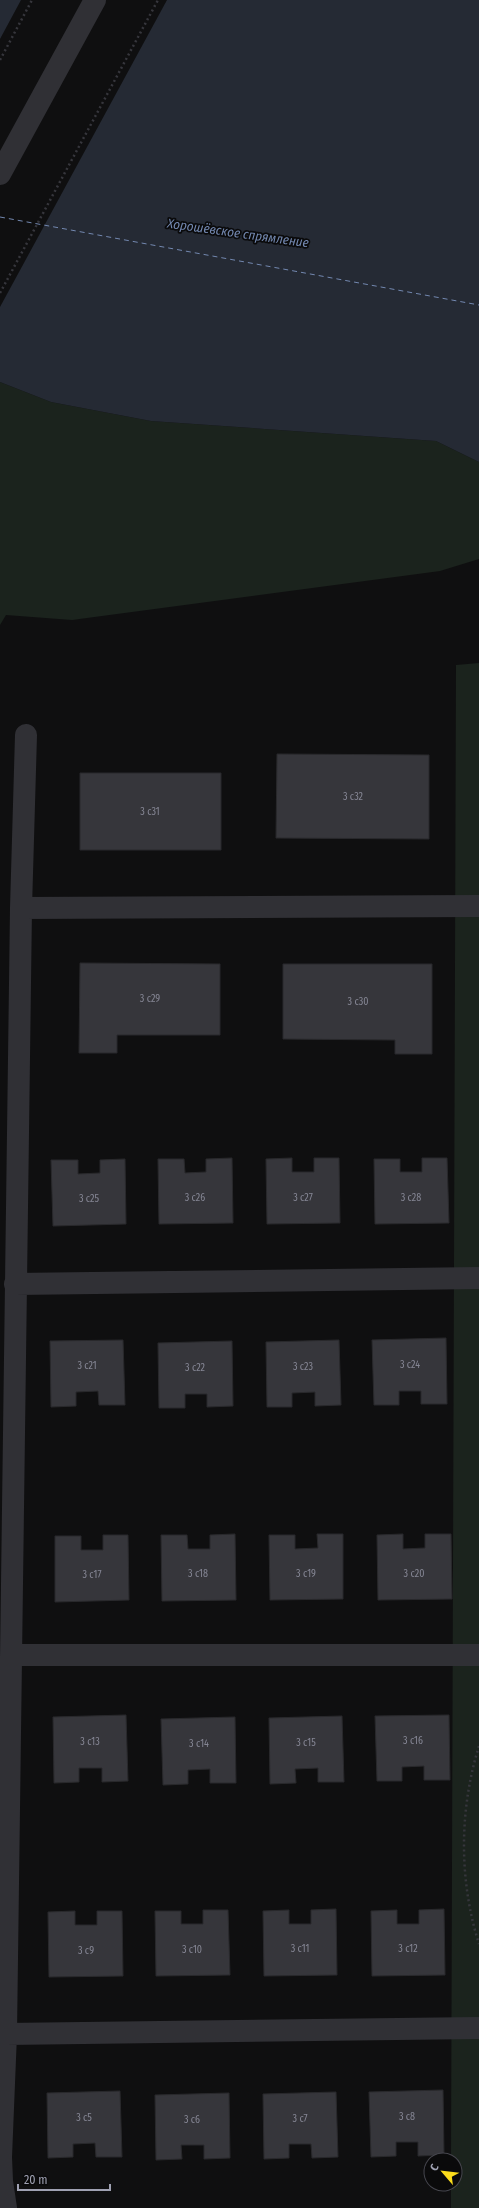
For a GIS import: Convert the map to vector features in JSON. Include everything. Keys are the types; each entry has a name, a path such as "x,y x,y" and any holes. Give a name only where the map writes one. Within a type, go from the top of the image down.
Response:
{"street":[{"path":"0,174 95,0"},
{"path":"6,2208 2,2181 1,2157 6,2034 12,1655 15,1284 21,908 26,735"},
{"path":"21,908 479,906"},
{"path":"15,1284 479,1278"},
{"path":"12,1655 479,1655"},
{"path":"6,2034 479,2028"}],"path":[{"path":"0,60 32,0"},
{"path":"0,293 158,0"},
{"path":"479,1746 467,1800 464,1849 467,1890 479,1944"}],"shaded area":[{"path":"0,382 51,402 151,421 436,441 479,462 479,559 440,571 72,620 6,615 0,625"},
{"path":"479,663 479,2208 451,2208 451,2192 463,2192 463,2152 451,2152 456,665"}],"water":[{"name":"Хорошёвское спрямление","path":"0,0 479,0 479,462 436,441 151,421 51,402 0,382"}],"pier":[{"path":"21,0 167,0 0,307 0,39"}],"building":[{"path":"277,754 429,755 429,839 276,838"},
{"path":"80,773 221,773 221,850 80,850"},
{"path":"80,963 220,964 220,1035 117,1035 117,1053 79,1053"},
{"path":"283,964 432,964 432,1054 395,1054 395,1040 283,1039"},
{"path":"232,1158 233,1223 159,1224 158,1159 184,1159 185,1173 206,1172 206,1159"},
{"path":"292,1158 292,1172 314,1172 314,1158 339,1158 340,1223 267,1224 266,1159"},
{"path":"422,1158 447,1158 449,1223 375,1224 374,1159 400,1159 400,1172 422,1172"},
{"path":"125,1159 126,1224 53,1226 51,1160 78,1160 78,1174 100,1173 100,1160"},
{"path":"446,1338 447,1404 421,1404 421,1391 399,1391 399,1405 374,1405 372,1340"},
{"path":"123,1340 125,1405 99,1405 98,1391 76,1392 76,1406 51,1407 50,1341"},
{"path":"339,1340 341,1405 315,1406 315,1392 292,1393 292,1407 267,1407 266,1342"},
{"path":"232,1341 233,1406 207,1407 207,1394 185,1394 185,1408 159,1408 158,1343"},
{"path":"235,1534 236,1600 162,1601 161,1535 187,1535 188,1549 210,1549 210,1535"},
{"path":"317,1534 343,1534 343,1599 270,1600 269,1535 295,1535 295,1549 318,1548"},
{"path":"403,1534 403,1549 425,1548 425,1534 451,1534 452,1599 378,1600 377,1535"},
{"path":"103,1535 128,1535 129,1600 55,1602 55,1536 81,1536 81,1550 103,1550"},
{"path":"126,1715 128,1781 102,1782 102,1768 79,1768 79,1782 54,1783 53,1717"},
{"path":"449,1715 450,1780 424,1780 424,1766 402,1767 402,1781 377,1781 375,1716"},
{"path":"342,1716 344,1782 318,1782 318,1768 295,1769 296,1783 270,1784 269,1718"},
{"path":"235,1717 236,1783 210,1783 210,1769 188,1770 188,1784 163,1785 161,1719"},
{"path":"336,1909 337,1975 264,1976 263,1911 289,1910 289,1924 311,1924 311,1910"},
{"path":"444,1909 445,1975 372,1976 371,1911 397,1910 397,1924 419,1924 419,1910"},
{"path":"203,1910 228,1910 230,1975 156,1976 155,1911 181,1911 181,1924 203,1924"},
{"path":"75,1911 75,1925 97,1925 97,1911 122,1911 123,1976 49,1977 48,1912"},
{"path":"443,2090 444,2152 423,2152 423,2156 418,2156 418,2142 396,2142 396,2156 371,2157 369,2092"},
{"path":"120,2091 122,2157 96,2157 95,2143 73,2144 73,2157 48,2158 47,2093"},
{"path":"336,2092 338,2157 312,2158 311,2144 289,2144 289,2158 264,2159 263,2094"},
{"path":"229,2093 230,2158 204,2159 204,2145 181,2145 182,2159 156,2160 155,2095"}],"ferry route":[{"path":"0,217 479,305"}]}
